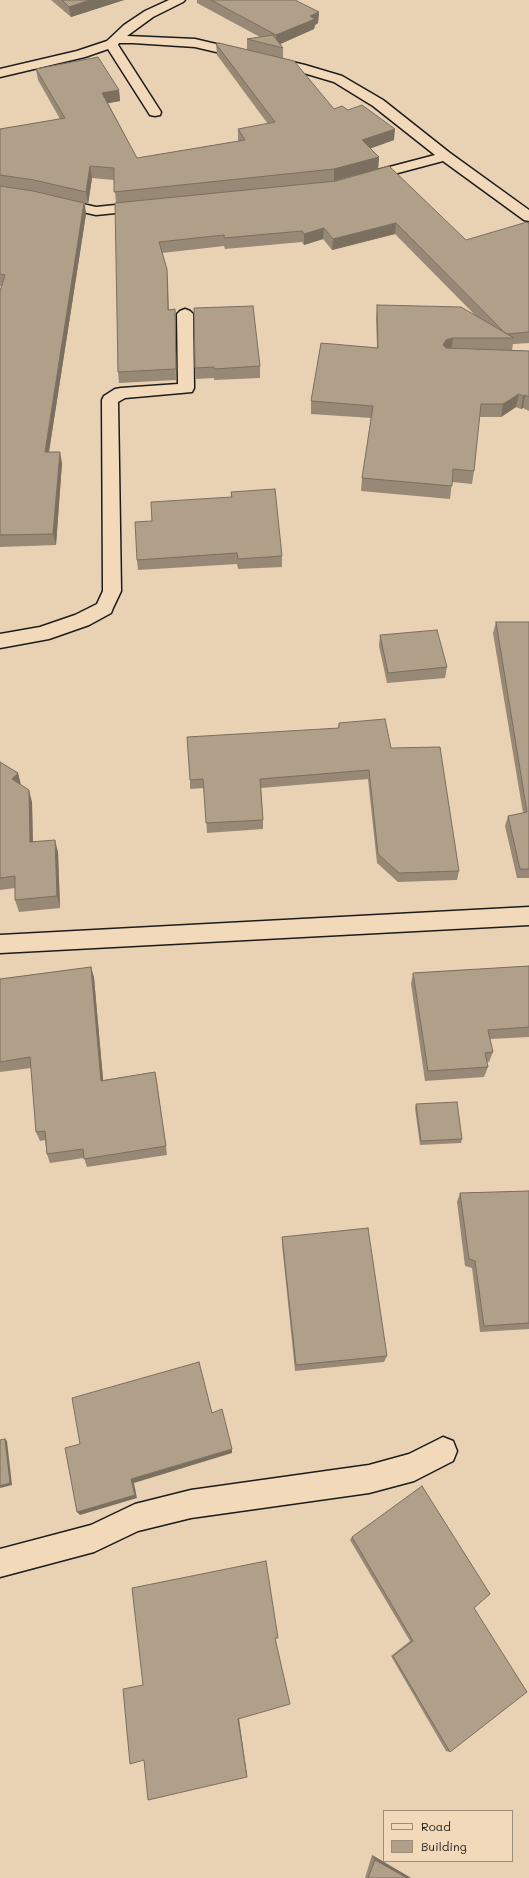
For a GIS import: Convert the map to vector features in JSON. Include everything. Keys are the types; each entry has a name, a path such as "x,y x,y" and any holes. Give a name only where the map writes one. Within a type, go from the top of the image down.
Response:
{"street":[{"path":"114,42 128,28 149,14 179,0"},
{"path":"0,73 81,54 114,42 133,39 195,43 301,68 338,79 378,103 446,156 529,217"},
{"path":"114,42 155,112"},
{"path":"350,182 446,156"},
{"path":"0,192 35,197 96,211 158,204"},
{"path":"0,641 42,634 82,620 104,608 112,590 110,400 121,393 186,388 185,314"},
{"path":"0,944 529,916"},
{"path":"0,1563 94,1538 135,1518 184,1505 369,1479 414,1467 443,1451"}],"building":[{"path":"62,0 90,0 69,7"},
{"path":"211,0 295,0 319,12 310,16 315,19 276,35"},
{"path":"273,35 283,48 247,39"},
{"path":"219,43 294,61 334,109 342,106 348,110 362,105 395,129 362,140 379,157 334,169 114,192 114,168 90,166 86,192 34,180 0,175 0,129 65,118 36,69 98,57 119,90 102,93 137,158 245,140 238,129 275,122 216,44"},
{"path":"389,166 466,240 527,222 529,224 529,332 507,334 504,332 396,223 333,239 324,228 304,234 302,231 224,238 224,235 159,242 167,269 168,310 175,309 176,369 118,372 115,203 336,181"},
{"path":"0,186 33,191 84,203 45,452 60,452 53,534 0,535 0,291 5,275 0,274"},
{"path":"377,305 461,307 514,338 453,338 446,340 443,345 446,348 529,351 529,397 519,394 503,404 481,404 474,471 453,469 452,486 362,478 373,406 311,401 321,343 378,348"},
{"path":"253,306 260,366 214,369 214,367 195,368 194,308"},
{"path":"275,489 282,556 238,559 237,553 137,560 135,522 152,521 151,502 232,497 231,492"},
{"path":"496,622 529,622 529,869 520,869 508,816 527,812"},
{"path":"437,630 447,667 388,673 380,635"},
{"path":"385,719 391,748 440,747 459,871 399,873 378,854 369,770 260,779 263,820 206,823 203,779 190,780 187,737 339,728 339,723"},
{"path":"0,762 18,773 12,779 29,790 30,842 55,840 57,896 15,900 15,876 0,878"},
{"path":"529,966 529,1027 488,1030 493,1052 485,1053 488,1067 428,1071 413,973"},
{"path":"91,967 101,1081 155,1072 166,1146 84,1159 83,1149 47,1154 45,1131 36,1132 30,1057 0,1062 0,979"},
{"path":"457,1102 462,1139 421,1141 416,1104"},
{"path":"529,1191 529,1323 484,1326 475,1261 469,1259 460,1193"},
{"path":"368,1228 387,1356 296,1365 282,1237"},
{"path":"199,1362 212,1413 222,1409 232,1449 131,1479 135,1495 77,1512 65,1448 80,1444 72,1398"},
{"path":"5,1439 10,1483 0,1486 0,1440"},
{"path":"422,1486 490,1594 474,1608 527,1692 450,1752 393,1656 413,1641 352,1537"},
{"path":"266,1561 278,1638 275,1638 290,1704 238,1719 247,1777 148,1800 144,1760 130,1764 123,1689 143,1685 132,1588"},
{"path":"375,1860 407,1878 368,1878"}]}
